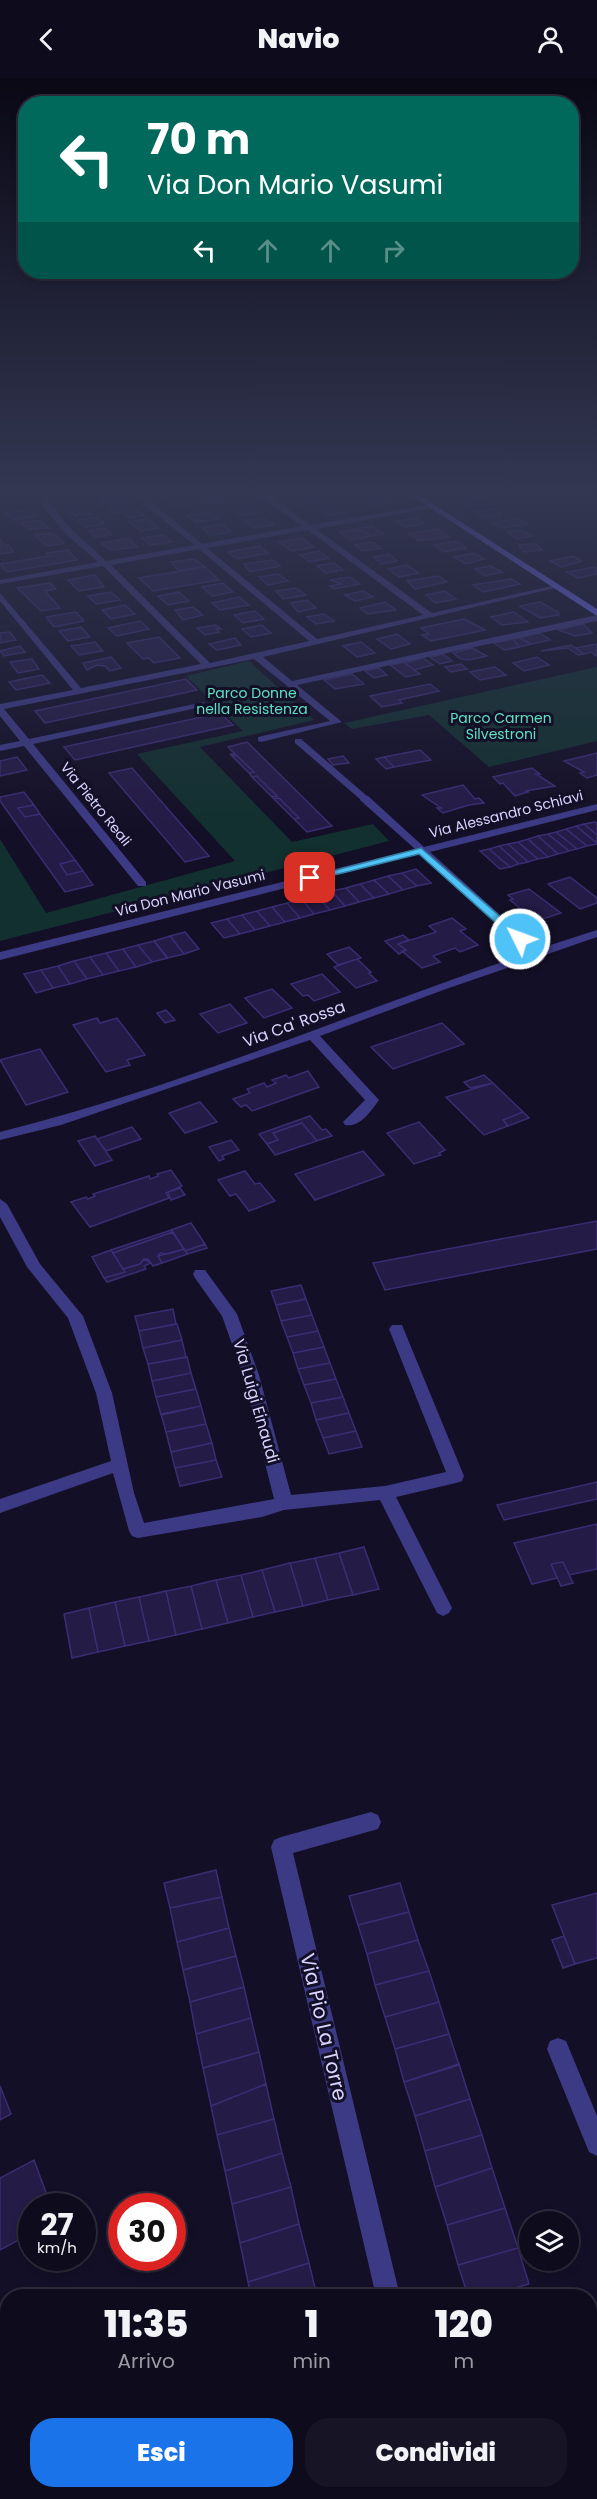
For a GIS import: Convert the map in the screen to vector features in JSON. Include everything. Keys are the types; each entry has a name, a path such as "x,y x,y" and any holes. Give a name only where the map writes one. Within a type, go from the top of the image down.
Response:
{"main road":[{"path":"581,603 597,613"}],"street":[{"path":"6,603 79,691"},
{"path":"144,603 208,666"},
{"path":"265,603 314,641"},
{"path":"412,603 429,615"},
{"path":"0,709 256,656 484,603"},
{"path":"289,684 597,618"},
{"path":"256,656 337,722 261,739"},
{"path":"0,748 201,704"},
{"name":"Via Pietro Reali","path":"0,709 142,884"},
{"path":"298,741 537,954"},
{"name":"Via Alessandro Schiavi","path":"421,850 597,807"},
{"name":"Via Don Mario Vasumi","path":"0,956 421,850"},
{"name":"Via Ca' Rossa","path":"0,1136 56,1122 312,1035 597,933"},
{"path":"312,1035 372,1100 364,1111 350,1122"},
{"path":"0,1204 34,1267 75,1316 104,1393 138,1531 262,1510 284,1503 385,1493 456,1476 397,1329"},
{"name":"Via Luigi Einaudi","path":"200,1274 229,1314 251,1375 284,1503"},
{"path":"0,1506 121,1464"},
{"path":"385,1493 443,1608"},
{"name":"Via Pio La Torre","path":"371,1822 281,1847 386,2289"},
{"path":"558,2049 597,2144"}],"green space":[{"name":"Parco Donne nella Resistenza","path":"249,661 314,720 200,747 292,842 373,824 389,841 0,941 0,839 46,913 235,861 137,754 243,731 186,676"},
{"name":"Parco Carmen Silvestroni","path":"597,667 597,741 489,767 429,715 352,729 344,723"}],"building":[{"path":"33,603 56,603 60,608 41,611"},
{"path":"212,603 246,603 249,605 220,610"},
{"path":"291,603 310,603 316,608 298,612"},
{"path":"386,603 396,610 368,614 360,608"},
{"path":"542,603 558,612 559,615 540,618 520,606"},
{"path":"125,605 135,614 111,619 102,610"},
{"path":"193,607 203,615 183,620 175,610"},
{"path":"255,611 264,619 243,623 234,615"},
{"path":"76,612 84,621 54,627 46,617"},
{"path":"514,612 528,622 502,625 491,617"},
{"path":"324,614 334,621 316,624 307,617"},
{"path":"464,619 485,630 431,641 422,635 429,634 421,628"},
{"path":"140,621 149,629 117,636 108,628"},
{"path":"583,624 592,633 575,636 558,630"},
{"path":"216,625 221,629 216,629 219,632 205,635 197,628"},
{"path":"262,625 271,633 251,637 242,629"},
{"path":"81,627 90,637 68,641 59,631"},
{"path":"10,632 16,640 0,643 0,633"},
{"path":"540,633 550,640 532,644 519,638"},
{"path":"397,634 410,644 391,649 377,639"},
{"path":"159,637 180,658 154,663 149,658 143,659 127,643"},
{"path":"235,638 241,645 217,650 209,644"},
{"path":"519,638 532,644 519,647 513,639"},
{"path":"513,639 519,647 504,650 494,643"},
{"path":"95,642 103,651 79,655 71,646"},
{"path":"361,642 375,653 357,657 343,646"},
{"path":"597,644 596,656 591,652 584,654 576,648"},
{"path":"571,645 584,654 578,655 568,648 541,651"},
{"path":"20,646 25,652 4,656 0,651"},
{"path":"472,648 487,656 469,660 461,659 453,653"},
{"path":"443,654 452,661 440,664 430,657"},
{"path":"111,657 121,668 110,671 105,666 97,665 87,670 83,663"},
{"path":"537,657 549,665 524,671 513,663"},
{"path":"423,658 433,665 414,670 405,663"},
{"path":"32,659 39,669 18,673 10,662"},
{"path":"404,662 420,674 406,677 390,665"},
{"path":"461,664 467,669 451,672 445,667"},
{"path":"495,667 506,675 480,680 470,672"},
{"path":"379,668 387,675 374,678 365,671"},
{"path":"352,674 364,684 335,689 324,680"},
{"path":"42,675 50,683 16,690 9,682"},
{"path":"186,679 197,690 45,723 35,711"},
{"path":"430,684 439,691 399,700 402,703 382,707 370,696"},
{"path":"220,713 233,725 75,760 64,747"},
{"path":"247,742 332,826 307,832 294,819 299,818 279,798 272,797 277,796 257,776 252,777 249,773 254,772 237,756 230,754 235,754 228,747"},
{"path":"420,750 431,760 394,767 384,757"},
{"path":"597,753 597,775 587,778 580,773 584,772 564,761"},
{"path":"232,756 237,756 254,772 249,773"},
{"path":"343,756 349,763 333,765 328,759"},
{"path":"17,757 27,770 0,776 0,761"},
{"path":"384,757 394,767 386,769 376,759"},
{"path":"132,768 209,856 185,862 109,773"},
{"path":"532,768 540,774 536,774 555,786 525,791 528,792 515,796 503,783 500,784 493,777"},
{"path":"257,776 277,796 272,797 252,777"},
{"path":"463,785 475,799 479,798 484,803 443,813 437,808 441,808 422,795"},
{"path":"24,792 34,805 18,808 25,817 40,814 75,860 60,864 67,875 83,871 93,885 65,892 0,801 0,797"},
{"path":"279,798 299,818 294,819 274,799"},
{"path":"34,805 40,814 25,817 18,808"},
{"path":"597,823 597,835 584,824"},
{"path":"584,824 597,835 597,843 576,826"},
{"path":"576,826 597,844 587,846 566,829"},
{"path":"566,829 587,846 577,849 556,832"},
{"path":"556,832 577,849 569,851 548,834"},
{"path":"548,834 569,851 558,854 538,836"},
{"path":"538,836 558,854 548,857 528,839"},
{"path":"528,839 548,857 538,859 518,842"},
{"path":"518,842 538,859 528,862 508,844"},
{"path":"508,844 528,862 519,864 499,846"},
{"path":"499,846 519,864 510,867 489,849"},
{"path":"489,849 510,867 500,869 480,851"},
{"path":"75,860 83,871 67,875 60,864"},
{"path":"416,869 431,883 417,886 402,873"},
{"path":"402,873 417,886 403,890 388,876"},
{"path":"388,876 403,890 389,894 374,880"},
{"path":"570,877 597,898 597,903 580,909 548,884"},
{"path":"374,880 389,894 374,898 360,884"},
{"path":"360,884 374,898 359,902 346,888"},
{"path":"346,888 359,902 345,906 331,891"},
{"path":"529,889 561,913 540,920 533,915 531,917 510,900 513,899 508,895"},
{"path":"332,891 345,906 330,910 316,895"},
{"path":"316,895 330,910 314,914 301,899"},
{"path":"301,899 314,914 300,918 287,903"},
{"path":"287,903 300,918 285,922 272,907"},
{"path":"272,907 285,922 270,926 257,911"},
{"path":"257,911 270,926 255,930 242,915"},
{"path":"242,915 255,930 240,934 227,919"},
{"path":"452,918 466,929 460,931 478,945 460,952 455,948 433,956 440,962 422,968 402,951 406,950 398,944 436,932 429,926"},
{"path":"227,919 240,934 224,938 211,923"},
{"path":"185,932 199,949 184,954 170,936"},
{"path":"403,935 409,940 398,944 406,950 399,954 385,941"},
{"path":"170,936 184,954 168,958 154,941"},
{"path":"154,941 168,958 152,962 138,945"},
{"path":"138,945 152,962 136,967 123,949"},
{"path":"349,947 361,958 338,965 327,954"},
{"path":"123,949 136,967 119,971 106,953"},
{"path":"106,953 119,971 103,975 90,957"},
{"path":"90,957 103,975 87,979 74,961"},
{"path":"357,959 377,981 356,988 334,967"},
{"path":"74,961 87,979 70,984 58,966"},
{"path":"58,966 70,984 53,988 41,970"},
{"path":"41,970 53,988 36,993 24,974"},
{"path":"322,974 340,992 314,1001 308,995 303,996 291,984"},
{"path":"272,989 292,1008 264,1018 245,998"},
{"path":"230,1004 247,1023 218,1033 200,1014"},
{"path":"166,1010 175,1020 165,1023 157,1013"},
{"path":"97,1018 100,1023 117,1018 145,1055 127,1060 130,1065 106,1072 73,1025"},
{"path":"442,1023 464,1044 393,1069 371,1047"},
{"path":"40,1049 68,1092 26,1105 0,1060"},
{"path":"308,1071 319,1087 252,1111 246,1105 241,1107 233,1099 250,1093 247,1089 264,1083 267,1087 276,1083 272,1080 286,1075 289,1078"},
{"path":"484,1075 493,1083 470,1088 464,1082"},
{"path":"493,1083 523,1112 503,1120 508,1126 484,1135 446,1097"},
{"path":"200,1102 217,1122 185,1133 169,1113"},
{"path":"523,1112 529,1118 508,1126 503,1120"},
{"path":"310,1116 322,1130 326,1129 332,1136 317,1141 302,1123 273,1133 278,1140 267,1144 259,1134"},
{"path":"419,1122 445,1150 439,1153 441,1155 414,1164 387,1133"},
{"path":"302,1123 317,1141 275,1155 267,1144 278,1140 273,1133"},
{"path":"132,1127 141,1139 106,1151 97,1139"},
{"path":"95,1136 112,1160 95,1166 78,1141"},
{"path":"231,1140 239,1150 222,1156 224,1159 219,1161 209,1147"},
{"path":"363,1151 384,1175 315,1200 295,1174"},
{"path":"171,1170 182,1186 166,1193 169,1198 90,1227 71,1202 86,1197 88,1199 95,1196 93,1194 149,1176 150,1179 158,1176 157,1174"},
{"path":"245,1171 255,1184 260,1183 275,1201 249,1211 236,1194 230,1196 218,1180"},
{"path":"180,1188 185,1195 171,1200 168,1192"},
{"path":"597,1221 597,1249 385,1290 373,1263"},
{"path":"191,1223 205,1244 185,1251 171,1230"},
{"path":"171,1230 173,1232 113,1253 111,1250"},
{"path":"173,1232 184,1249 168,1254 160,1253 158,1256 162,1263 153,1266 148,1259 144,1259 140,1264 123,1269 113,1253"},
{"path":"205,1244 207,1248 188,1254 185,1251"},
{"path":"184,1249 188,1254 162,1263 158,1256"},
{"path":"111,1250 125,1272 104,1278 92,1257"},
{"path":"144,1259 151,1263 144,1266 146,1269 107,1282 104,1278 125,1272 123,1269 140,1264"},
{"path":"301,1285 306,1299 276,1305 271,1291"},
{"path":"306,1299 312,1315 281,1321 276,1305"},
{"path":"173,1309 176,1324 139,1331 135,1316"},
{"path":"312,1315 318,1331 287,1337 281,1321"},
{"path":"177,1324 182,1340 143,1348 139,1331"},
{"path":"318,1331 324,1347 293,1353 287,1337"},
{"path":"182,1340 186,1357 148,1364 143,1348"},
{"path":"324,1347 330,1363 298,1369 293,1353"},
{"path":"187,1357 191,1373 152,1381 148,1364"},
{"path":"330,1363 336,1379 304,1385 298,1369"},
{"path":"191,1373 196,1389 156,1397 152,1381"},
{"path":"336,1379 343,1397 311,1403 304,1385"},
{"path":"196,1389 201,1406 161,1415 156,1397"},
{"path":"343,1397 349,1413 316,1420 311,1403"},
{"path":"201,1406 206,1424 166,1432 161,1414"},
{"path":"349,1413 356,1431 323,1438 316,1420"},
{"path":"206,1424 212,1443 171,1452 166,1432"},
{"path":"356,1431 362,1447 329,1454 323,1438"},
{"path":"212,1443 216,1460 175,1468 171,1452"},
{"path":"216,1460 222,1477 180,1486 175,1468"},
{"path":"597,1482 597,1499 504,1520 497,1505"},
{"path":"597,1524 597,1569 569,1575 563,1562 551,1564 557,1578 532,1584 514,1543"},
{"path":"364,1547 379,1589 353,1595 339,1553"},
{"path":"339,1553 353,1595 328,1600 315,1558"},
{"path":"315,1558 328,1600 303,1606 290,1563"},
{"path":"563,1562 573,1583 561,1586 551,1564"},
{"path":"290,1563 303,1606 275,1612 262,1570"},
{"path":"262,1570 275,1612 253,1617 241,1575"},
{"path":"241,1575 253,1617 228,1623 216,1580"},
{"path":"216,1580 228,1623 202,1629 191,1586"},
{"path":"191,1586 202,1629 176,1635 166,1591"},
{"path":"166,1591 176,1635 149,1641 139,1597"},
{"path":"139,1597 149,1641 125,1646 115,1602"},
{"path":"115,1602 125,1646 98,1652 89,1608"},
{"path":"89,1608 98,1652 72,1658 64,1614"},
{"path":"216,1870 222,1897 170,1908 164,1883"},
{"path":"400,1883 409,1912 358,1925 349,1896"},
{"path":"597,1893 597,1958 575,1964 552,1905"},
{"path":"222,1897 229,1928 177,1942 170,1908"},
{"path":"409,1912 418,1940 367,1954 358,1925"},
{"path":"229,1928 236,1956 183,1970 177,1942"},
{"path":"564,1936 575,1964 563,1968 552,1940"},
{"path":"418,1940 429,1971 375,1985 367,1954"},
{"path":"236,1956 244,1987 190,2002 183,1970"},
{"path":"429,1971 439,2002 385,2017 375,1985"},
{"path":"244,1987 251,2018 196,2034 190,2002"},
{"path":"439,2002 449,2034 395,2049 385,2017"},
{"path":"251,2018 259,2052 203,2068 196,2034"},
{"path":"449,2034 459,2065 404,2082 395,2049"},
{"path":"259,2052 266,2084 211,2106 203,2068"},
{"path":"459,2064 470,2099 415,2116 404,2082"},
{"path":"266,2084 274,2119 217,2135 211,2106"},
{"path":"0,2086 11,2114 0,2120"},
{"path":"470,2099 482,2135 425,2151 415,2116"},
{"path":"274,2119 282,2153 225,2171 217,2135"},
{"path":"482,2135 492,2168 435,2187 425,2151"},
{"path":"282,2153 291,2187 232,2204 225,2171"},
{"path":"34,2160 46,2193 18,2193 18,2240 0,2250 0,2178"},
{"path":"492,2168 505,2208 447,2225 435,2187"},
{"path":"291,2187 299,2224 240,2243 232,2204"},
{"path":"505,2208 518,2248 458,2265 447,2225"},
{"path":"299,2224 309,2263 248,2282 240,2243"},
{"path":"518,2248 519,2271 525,2271 529,2284 512,2289 466,2289 458,2265"},
{"path":"309,2263 315,2289 250,2289 248,2282"}],"route":[{"path":"310,878 421,850 520,939"}]}
